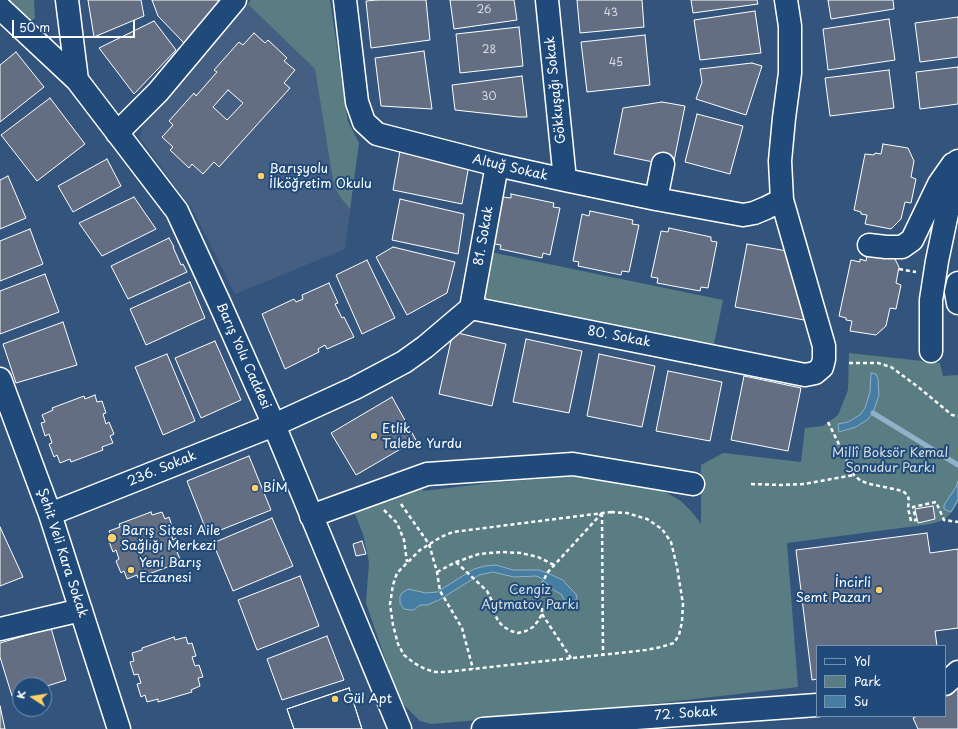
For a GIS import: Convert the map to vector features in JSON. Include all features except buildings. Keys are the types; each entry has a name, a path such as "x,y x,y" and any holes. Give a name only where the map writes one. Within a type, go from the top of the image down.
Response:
{"street":[{"name":"Barış Yolu Caddesi","path":"67,0 77,80 177,211 220,302 274,425 400,729"},
{"path":"117,133 158,92 235,0"},
{"name":"Altuğ Sokak","path":"345,0 357,102 364,122 377,134 497,165 656,199 743,215 754,213 782,200"},
{"name":"Gökkuşağı Sokak","path":"547,0 565,180"},
{"name":"80. Sokak","path":"471,308 805,375 815,373 822,367 824,359 824,346 782,200 780,161 790,73 790,26 786,0"},
{"path":"0,8 77,80"},
{"path":"869,245 902,247 912,240 939,184 958,157"},
{"path":"931,350 931,300 958,161"},
{"path":"656,199 663,164"},
{"name":"81. Sokak","path":"471,308 497,165"},
{"path":"958,283 956,292 958,303"},
{"path":"274,425 355,388 404,362 425,347 471,308"},
{"name":"Şehit Veli Kara Sokak","path":"0,380 50,514 119,729"},
{"name":"236. Sokak","path":"50,514 274,425"},
{"path":"311,516 427,474 573,464 693,484"},
{"path":"0,629 81,610"},
{"path":"946,683 958,672"},
{"name":"72. Sokak","path":"483,729 816,705"}],"path":[{"path":"849,363 878,364 891,367 952,415 958,416"},
{"path":"828,422 854,475 861,481 870,484 903,491 908,496 908,508 911,521 916,520 913,508 936,502 944,520 958,522"},
{"path":"751,484 804,484 854,475"},
{"path":"389,488 415,522 429,544 437,572 440,591 462,628 473,669"},
{"path":"367,496 386,511 397,524 404,540 407,563"},
{"path":"456,562 487,591 491,598 498,621 504,627 518,633 526,631 533,627 542,614 542,606 538,593 547,573 602,513"},
{"path":"602,513 603,655"},
{"path":"602,513 627,514 647,519 662,529 671,542 683,604 682,622 679,635 674,643 661,647 603,655 435,672 414,663 404,655 398,644 393,626 390,604 393,585 397,573 420,550 452,532 602,513"},
{"path":"437,572 456,562 479,554 502,552 521,552 538,557 554,565"},
{"path":"542,614 571,658"}],"shaded area":[{"name":"Barışyolu İlköğretim Okulu","path":"251,0 330,0 348,122 359,143 345,249 235,294 194,212 140,138 143,124"}],"green space":[{"path":"5,0 34,0 35,18 28,23"},
{"path":"251,0 330,0 348,122 359,143 350,209 334,186 315,69 248,4"},
{"path":"490,252 723,300 714,344 481,297"},
{"name":"Cengiz Aytmatov Parkı","path":"849,353 940,363 943,376 958,375 958,503 944,520 931,524 787,543 798,687 600,710 431,724 420,721 399,700 366,603 369,562 363,534 355,514 360,508 422,480 423,491 490,483 588,475 650,486 667,493 681,501 701,524 701,465 723,453 801,462 805,428 823,426 838,415 848,390"}],"water":[{"path":"871,373 876,374 878,379 879,395 873,413 867,420 856,427 839,432 838,424 848,422 860,415 865,408 870,392"},
{"path":"958,481 958,499 951,512 944,509 944,505 956,487"},
{"path":"496,565 513,570 539,570 547,573 563,580 576,594 577,598 571,604 566,603 561,594 555,591 541,578 536,576 514,577 493,572 479,575 439,600 427,605 420,605 414,610 404,609 400,603 400,596 408,589 426,593 437,592 474,569"}],"waterway":[{"path":"873,413 958,465"}],"place":[{"name":"Barışyolu İlköğretim Okulu","path":"261,176"},
{"name":"Etlik Talebe Yurdu","path":"374,436"},
{"name":"BİM","path":"255,488"},
{"name":"Barış Sitesi Aile Sağlığı Merkezi","path":"112,538"},
{"name":"Yeni Barış Eczanesi","path":"131,570"},
{"name":"İncirli Semt Pazarı","path":"879,590"},
{"name":"Gül Apt","path":"335,699"}],"park label":[{"name":"Millî Boksör Kemal Sonudur Parkı","path":"890,460"}]}
